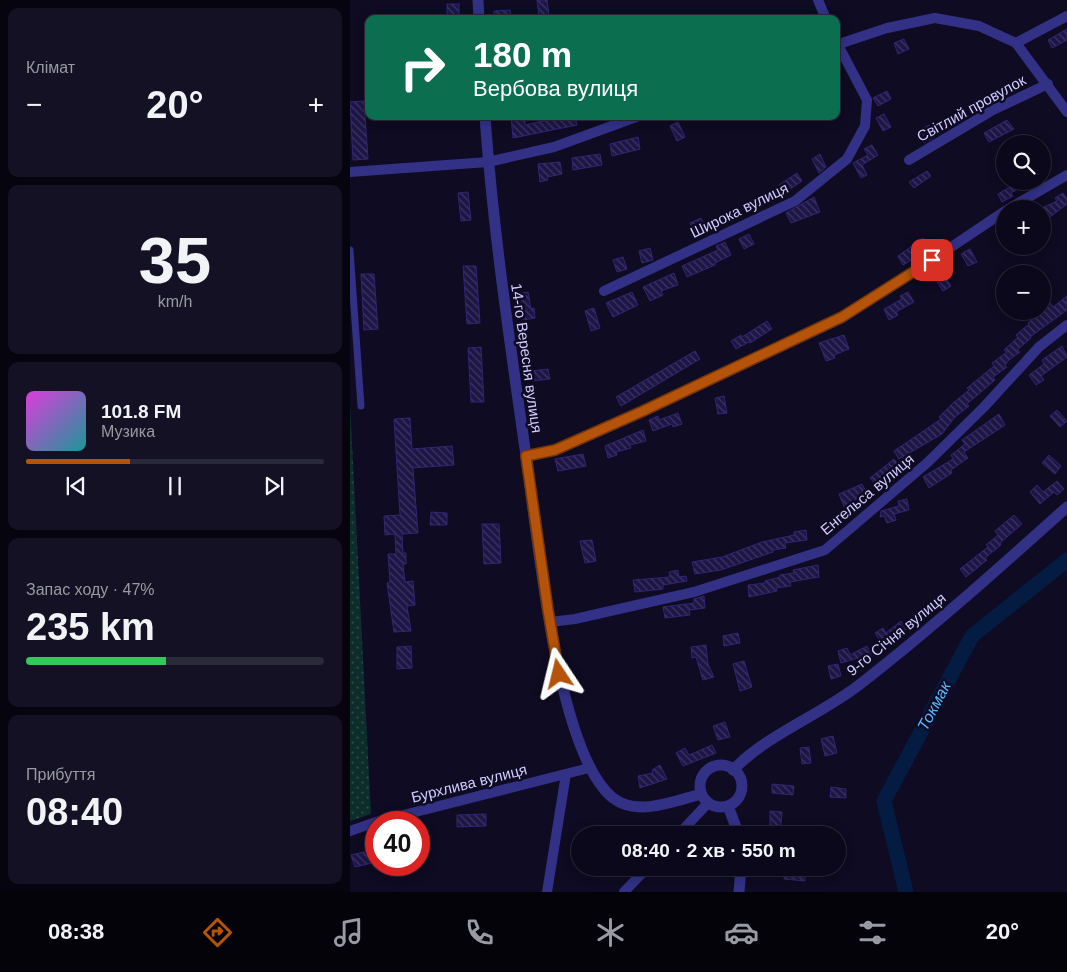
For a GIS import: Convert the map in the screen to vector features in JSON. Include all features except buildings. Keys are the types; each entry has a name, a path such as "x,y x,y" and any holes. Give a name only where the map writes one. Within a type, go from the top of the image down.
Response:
{"street":[{"path":"478,0 479,15"},
{"path":"818,0 824,15"},
{"path":"1067,16 1016,43 1067,112"},
{"name":"Широка вулиця","path":"840,43 887,28 935,18 979,26 1016,43"},
{"name":"Широка вулиця","path":"604,291 795,201 847,159 865,126 866,100 840,50"},
{"name":"Світлий провулок","path":"909,160 993,110 1048,84"},
{"name":"14-го Вересня вулиця","path":"486,120 488,162 504,307 550,622 559,674 589,768 613,798 633,807 705,799"},
{"path":"350,172 488,162 554,147 628,120"},
{"path":"1024,200 1067,176"},
{"path":"526,456 555,450 643,411 842,317 918,270 996,217"},
{"path":"350,250 361,406"},
{"name":"Енгельса вулиця","path":"550,622 576,619 694,592 825,550 927,463 984,408 1039,347 1067,326"},
{"name":"9-го Січня вулиця","path":"733,770 750,753 858,686 988,578 1067,507"},
{"path":"723,766 733,770 740,779 741,789 737,799 728,806 718,807 705,799 700,784 708,770 723,766"},
{"name":"Бурхлива вулиця","path":"350,831 376,822 589,768"},
{"path":"547,892 566,774"},
{"path":"685,826 705,799"},
{"path":"728,806 736,826"},
{"path":"624,892 639,876"},
{"path":"739,892 740,876"}],"green space":[{"path":"350,404 371,811 365,811 365,816 350,821"}],"waterway":[{"name":"Токмак","path":"906,892 884,801 972,636 1067,560"}],"route":[{"path":"559,674 526,456 555,450 643,411 842,317 932,260"}]}
